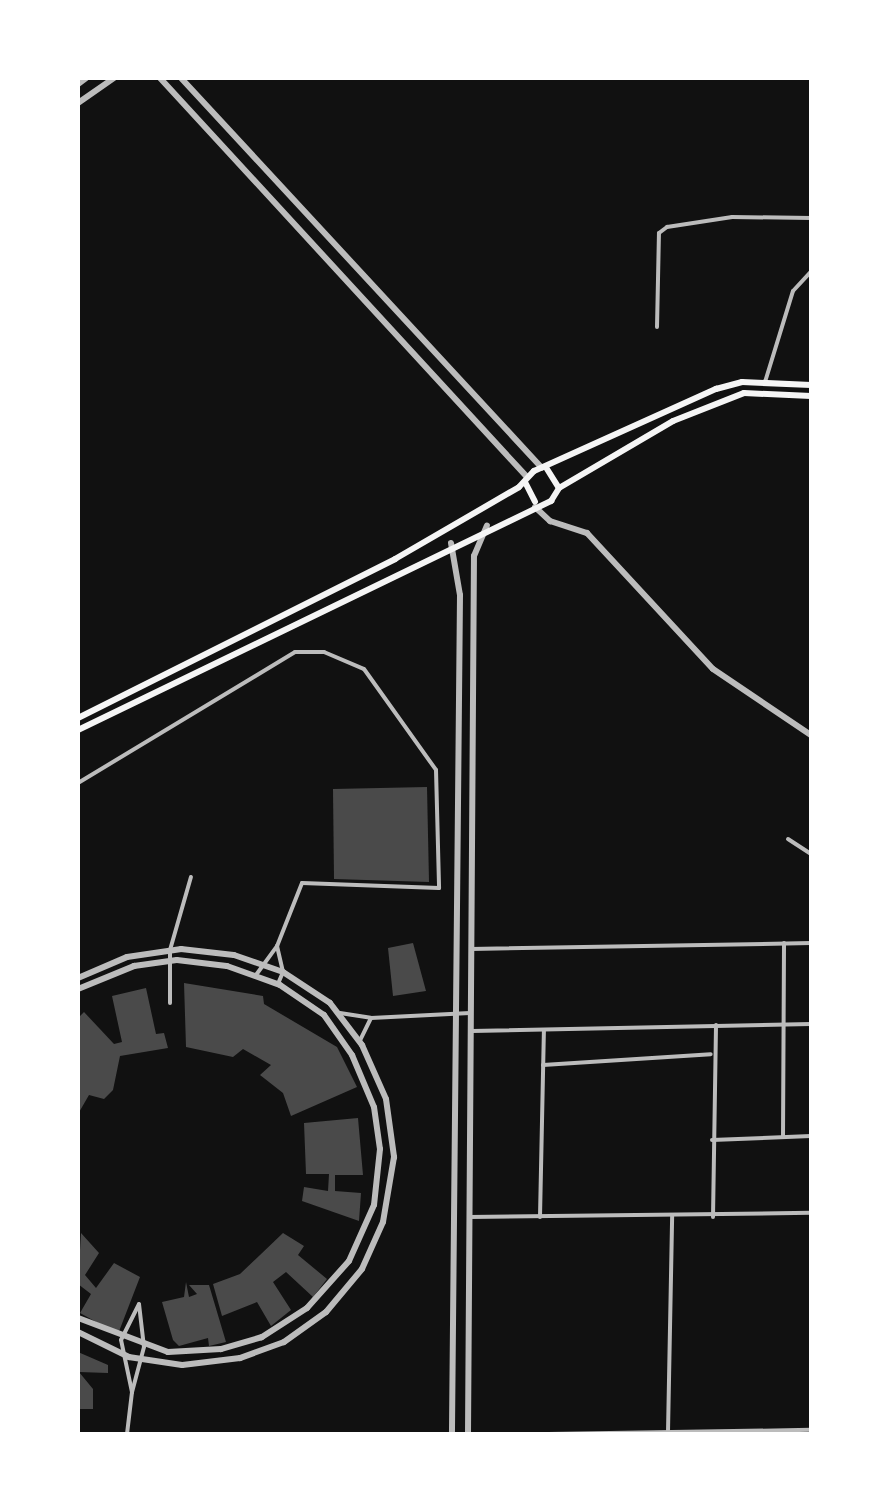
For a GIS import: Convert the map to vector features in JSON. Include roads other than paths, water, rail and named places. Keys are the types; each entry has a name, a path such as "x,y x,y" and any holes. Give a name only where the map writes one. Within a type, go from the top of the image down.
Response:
{"main road":[{"path":"78,718 395,559 545,469 716,389 765,382 811,385"},
{"path":"78,730 451,543 534,503 551,501 559,488 720,400 811,396"},
{"path":"545,469 559,488"},
{"path":"526,479 534,503"}],"street":[{"path":"78,84 86,78"},
{"path":"78,103 114,78"},
{"path":"160,78 526,479"},
{"path":"181,78 545,469"},
{"path":"657,327 659,233 667,227 732,217 811,218"},
{"path":"765,382 793,291 811,272"},
{"path":"534,503 550,521 587,533 713,669 811,735"},
{"path":"468,1434 474,556 487,526"},
{"path":"451,543 460,595 452,1434"},
{"path":"78,783 295,652 324,652 364,669 436,770 439,888 302,883 277,946 260,963 256,975"},
{"path":"788,839 811,854"},
{"path":"170,1003 168,960 191,877"},
{"path":"783,1137 784,943"},
{"path":"471,949 811,943"},
{"path":"277,946 283,972 278,984"},
{"path":"78,978 170,950 260,963 283,972 340,1013 360,1041 371,1062 390,1118 393,1170 383,1222 347,1289 308,1326 261,1352 208,1363 142,1360 121,1354 78,1332"},
{"path":"78,989 168,960 256,975 278,984 324,1015 359,1068 377,1118 379,1178 367,1227 339,1275 307,1308 262,1337 197,1352 144,1347 121,1340 78,1318"},
{"path":"340,1013 371,1018 440,1009 458,1014 470,1013"},
{"path":"360,1041 371,1018"},
{"path":"470,1031 811,1024"},
{"path":"713,1217 711,1054 716,1025"},
{"path":"540,1217 544,1031"},
{"path":"543,1065 711,1054"},
{"path":"359,1068 371,1062"},
{"path":"712,1140 811,1136"},
{"path":"469,1217 713,1217 811,1213"},
{"path":"668,1433 672,1215"},
{"path":"127,1433 132,1392 144,1347 139,1304 121,1340 121,1354 132,1392"},
{"path":"548,1434 811,1430"}]}
